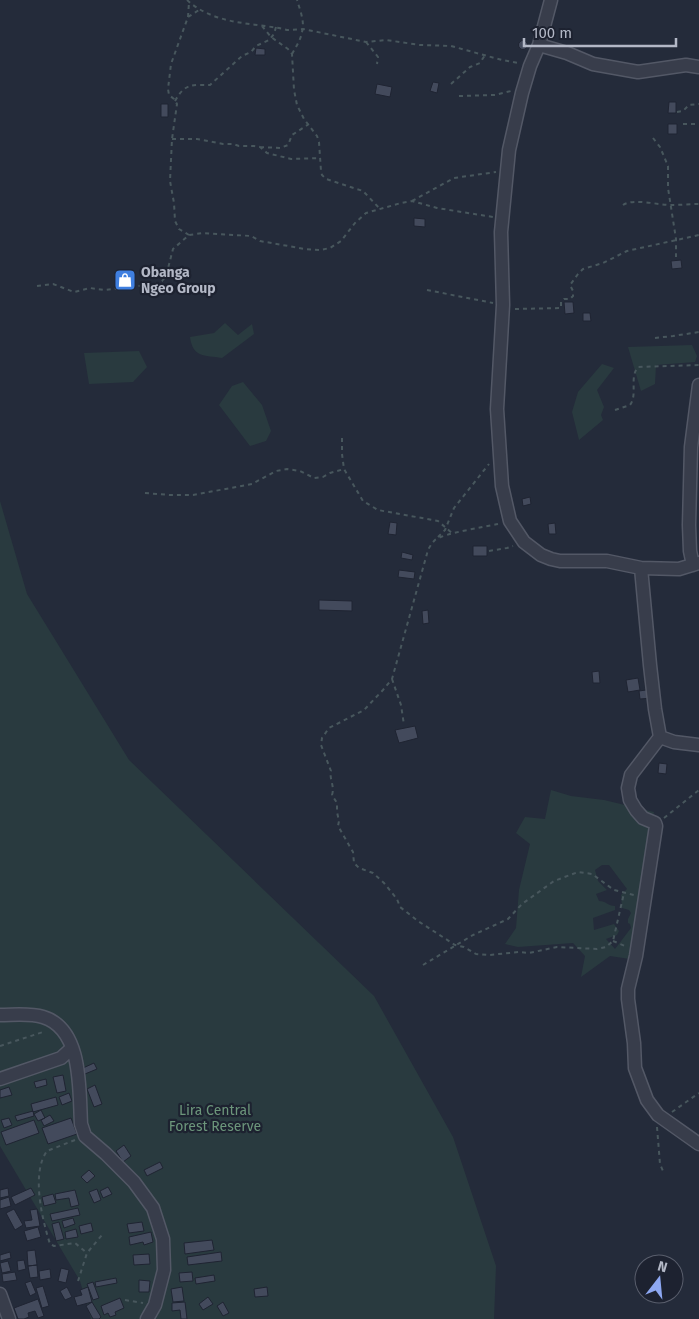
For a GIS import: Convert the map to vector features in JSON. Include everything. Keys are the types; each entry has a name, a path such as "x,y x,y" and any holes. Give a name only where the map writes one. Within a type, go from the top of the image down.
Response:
{"street":[{"path":"551,0 539,45 522,93 509,150 501,232 502,307 496,409 499,452 502,486 510,521 524,542 541,555 560,561 607,561 641,568 679,569 696,564 690,551 689,525 691,447 699,385"},
{"path":"539,45 567,53 593,64 638,72 686,65 699,67"},
{"path":"641,568 655,709 660,737 632,775 628,788 630,800 636,810 643,818 656,824 636,956 628,989 628,999 634,1043 635,1068 647,1100 658,1115 699,1144"},
{"path":"660,737 674,742 699,745"},
{"path":"0,1015 36,1015 51,1020 64,1032 78,1066 81,1124 85,1136 134,1182 153,1208 163,1239 164,1270 155,1305 147,1319"},
{"path":"0,1079 61,1058 72,1048"},
{"path":"61,1058 78,1066"},
{"path":"0,1294 10,1319"}],"path":[{"path":"186,0 199,10 218,19 286,30 303,29 366,42 386,40 420,45 451,46 530,66"},
{"path":"297,0 303,29 292,54 294,90 304,119 317,136 319,142 322,176 364,191 380,210"},
{"path":"189,2 188,18 171,64 168,89 169,95 177,104 172,139 170,181 175,220 179,229 189,236"},
{"path":"188,18 199,10"},
{"path":"261,25 271,37 292,54"},
{"path":"175,101 179,93 189,85 210,85 242,56 269,40 274,34 276,27"},
{"path":"366,42 378,58 377,64"},
{"path":"451,84 470,67 480,62 484,55"},
{"path":"459,96 495,95 510,91 522,93"},
{"path":"677,112 683,111 689,105 699,104"},
{"path":"172,139 196,139 245,147 280,148 288,145 292,135 309,124"},
{"path":"683,124 699,124"},
{"path":"653,138 660,147 668,166 668,188 676,239 676,257"},
{"path":"260,147 267,154 291,159 320,158"},
{"path":"412,201 454,178 507,170"},
{"path":"37,286 53,284 74,292 90,288 104,290 155,284 162,281 166,276 173,249 189,236 203,233 251,236 260,240 305,249 320,250 330,248 341,241 355,223 366,213 401,202 412,201 437,208 502,218"},
{"path":"623,205 625,203 638,202 671,205 699,204"},
{"path":"427,290 502,307 560,308 561,302 564,299 570,299 573,296 570,285 583,269 603,263 627,251 699,234"},
{"path":"655,338 699,332"},
{"path":"615,410 630,405 633,401 633,373 638,367 699,365"},
{"path":"342,438 344,469 363,501 378,510 431,518 438,521 453,534"},
{"path":"499,452 454,508 446,528 428,550 392,679 364,710 329,728 322,738 321,745 331,771 334,790 332,795 337,803 338,826 353,852 354,863 359,868 373,873 384,883 397,899 400,907 454,945 464,947 476,954 529,953 557,947 597,949 606,947 614,941 624,892"},
{"path":"145,493 193,495 252,484 276,471 287,469 300,471 314,478 323,477 344,469"},
{"path":"437,539 510,521"},
{"path":"489,550 507,548 524,542"},
{"path":"392,679 401,705 404,725"},
{"path":"656,824 699,790"},
{"path":"423,965 454,945 508,919 522,904 554,881 578,872 592,874 614,890 645,898"},
{"path":"0,1046 44,1032"},
{"path":"663,1172 660,1164 658,1115 670,1113 699,1093"},
{"path":"85,1136 47,1151 43,1158 39,1200 50,1244 54,1246 75,1243 87,1253"},
{"path":"78,1281 87,1253 102,1235"},
{"path":"125,1300 155,1305"}],"green space":[{"path":"225,323 238,335 252,324 254,334 222,358 205,356 194,349 190,337 214,333"},
{"path":"692,345 697,356 695,362 656,365 655,384 641,391 628,347"},
{"path":"139,351 147,367 133,382 89,384 84,353"},
{"path":"602,364 614,368 597,390 604,407 601,415 603,420 579,440 572,412 578,392"},
{"path":"243,382 262,405 271,431 266,441 250,446 219,405 232,386"},
{"name":"Lira Central Forest Reserve","path":"0,501 27,594 129,760 374,996 453,1137 496,1266 494,1319 91,1319 80,1281 0,1146"},
{"path":"551,790 571,796 604,800 654,812 630,959 610,956 581,977 585,956 573,943 518,947 505,944 516,928 519,890 530,844 516,833 525,817 545,819","holes":["602,865 609,865 627,889 621,895 622,908 629,910 631,913 628,919 631,928 615,949 606,939 617,935 619,931 614,924 594,930 593,918 615,910 615,906 599,901 596,894 607,890 598,881 595,870"]}],"building":[{"path":"523,40 528,45 523,50 518,45"},
{"path":"256,48 265,49 265,55 255,55"},
{"path":"433,82 439,83 437,93 430,91"},
{"path":"377,84 392,87 390,97 375,94"},
{"path":"669,102 676,102 676,113 668,113"},
{"path":"161,104 168,104 168,117 161,117"},
{"path":"668,124 677,124 677,134 668,134"},
{"path":"414,218 425,219 425,227 414,226"},
{"path":"681,260 682,268 672,269 671,261"},
{"path":"564,302 573,302 574,313 565,314"},
{"path":"583,313 590,313 591,321 583,321"},
{"path":"530,497 531,504 523,506 522,499"},
{"path":"390,522 397,523 396,535 388,534"},
{"path":"555,523 556,534 549,534 548,524"},
{"path":"473,546 487,546 487,556 473,556"},
{"path":"402,552 413,555 412,560 401,558"},
{"path":"399,570 415,572 414,579 398,577"},
{"path":"319,600 352,601 352,611 319,610"},
{"path":"428,610 429,623 423,624 422,611"},
{"path":"599,671 600,683 593,683 592,672"},
{"path":"638,678 640,690 628,692 626,680"},
{"path":"650,680 652,698 640,699 639,691 646,690 644,681"},
{"path":"415,726 418,738 399,743 395,730"},
{"path":"659,763 667,764 666,774 658,773"},
{"path":"94,1063 97,1069 85,1074 83,1068"},
{"path":"63,1075 66,1091 57,1093 53,1077"},
{"path":"46,1079 47,1085 36,1088 34,1082"},
{"path":"95,1085 102,1104 94,1107 87,1089"},
{"path":"9,1087 12,1095 0,1098 0,1090"},
{"path":"69,1093 72,1101 62,1105 59,1097"},
{"path":"56,1097 58,1105 33,1112 31,1104"},
{"path":"41,1110 45,1118 38,1121 34,1114"},
{"path":"33,1111 34,1116 17,1121 15,1116"},
{"path":"50,1115 54,1121 44,1126 41,1120"},
{"path":"9,1118 12,1125 4,1128 1,1120"},
{"path":"71,1118 77,1134 48,1144 42,1128"},
{"path":"34,1120 39,1133 6,1145 1,1132"},
{"path":"124,1145 131,1156 123,1162 116,1151"},
{"path":"160,1162 163,1168 147,1176 144,1170"},
{"path":"89,1170 95,1176 87,1183 81,1177"},
{"path":"108,1187 112,1194 103,1198 100,1191"},
{"path":"8,1188 9,1196 0,1198 0,1190"},
{"path":"31,1188 35,1195 15,1205 11,1197"},
{"path":"97,1189 101,1200 94,1203 89,1192"},
{"path":"75,1190 79,1205 71,1207 69,1198 56,1200 55,1194"},
{"path":"53,1194 56,1203 44,1206 42,1197"},
{"path":"9,1197 11,1206 0,1209 0,1200"},
{"path":"78,1208 80,1215 52,1221 50,1214"},
{"path":"14,1209 23,1225 15,1230 6,1213"},
{"path":"37,1209 40,1226 26,1228 24,1221 32,1220 30,1210"},
{"path":"73,1218 75,1224 64,1228 62,1221"},
{"path":"59,1222 64,1239 56,1241 52,1224"},
{"path":"142,1222 144,1231 129,1233 127,1224"},
{"path":"91,1223 93,1231 81,1234 79,1226"},
{"path":"38,1227 41,1237 27,1241 24,1231"},
{"path":"76,1229 78,1237 66,1239 65,1232"},
{"path":"151,1232 153,1242 144,1245 143,1242 130,1245 129,1237"},
{"path":"212,1240 214,1250 185,1254 184,1243"},
{"path":"35,1250 37,1265 28,1266 27,1251"},
{"path":"10,1252 11,1258 0,1261 0,1255"},
{"path":"221,1252 222,1261 188,1265 187,1257"},
{"path":"149,1254 150,1264 134,1265 133,1255"},
{"path":"24,1260 26,1269 18,1271 17,1261"},
{"path":"8,1261 11,1271 2,1273 0,1263"},
{"path":"37,1265 38,1277 30,1278 28,1266"},
{"path":"61,1268 69,1270 66,1283 58,1281"},
{"path":"50,1269 51,1278 40,1280 39,1271"},
{"path":"15,1272 17,1280 3,1282 2,1274"},
{"path":"192,1272 193,1281 180,1282 179,1273"},
{"path":"214,1275 215,1281 196,1284 195,1278"},
{"path":"116,1278 117,1283 96,1287 95,1282"},
{"path":"139,1280 150,1281 149,1292 139,1292"},
{"path":"31,1281 36,1293 30,1296 25,1283"},
{"path":"93,1282 99,1298 93,1300 87,1284"},
{"path":"43,1286 49,1306 42,1308 36,1288"},
{"path":"67,1287 72,1297 65,1300 60,1291"},
{"path":"88,1287 92,1302 77,1306 74,1297 82,1295 80,1290"},
{"path":"182,1287 184,1301 173,1302 171,1289"},
{"path":"267,1287 268,1296 255,1297 254,1289"},
{"path":"208,1297 213,1304 203,1310 199,1304"},
{"path":"120,1298 124,1308 115,1312 116,1315 110,1317 108,1313 104,1315 101,1306"},
{"path":"38,1299 44,1316 38,1318 35,1311 28,1313 29,1317 18,1319 14,1308"},
{"path":"92,1302 101,1317 99,1319 93,1319 86,1306"},
{"path":"185,1302 187,1319 181,1319 180,1310 172,1311 172,1303"},
{"path":"223,1302 229,1313 223,1316 217,1306"}],"place":[{"name":"Obanga Ngeo Group","path":"125,280"}]}
